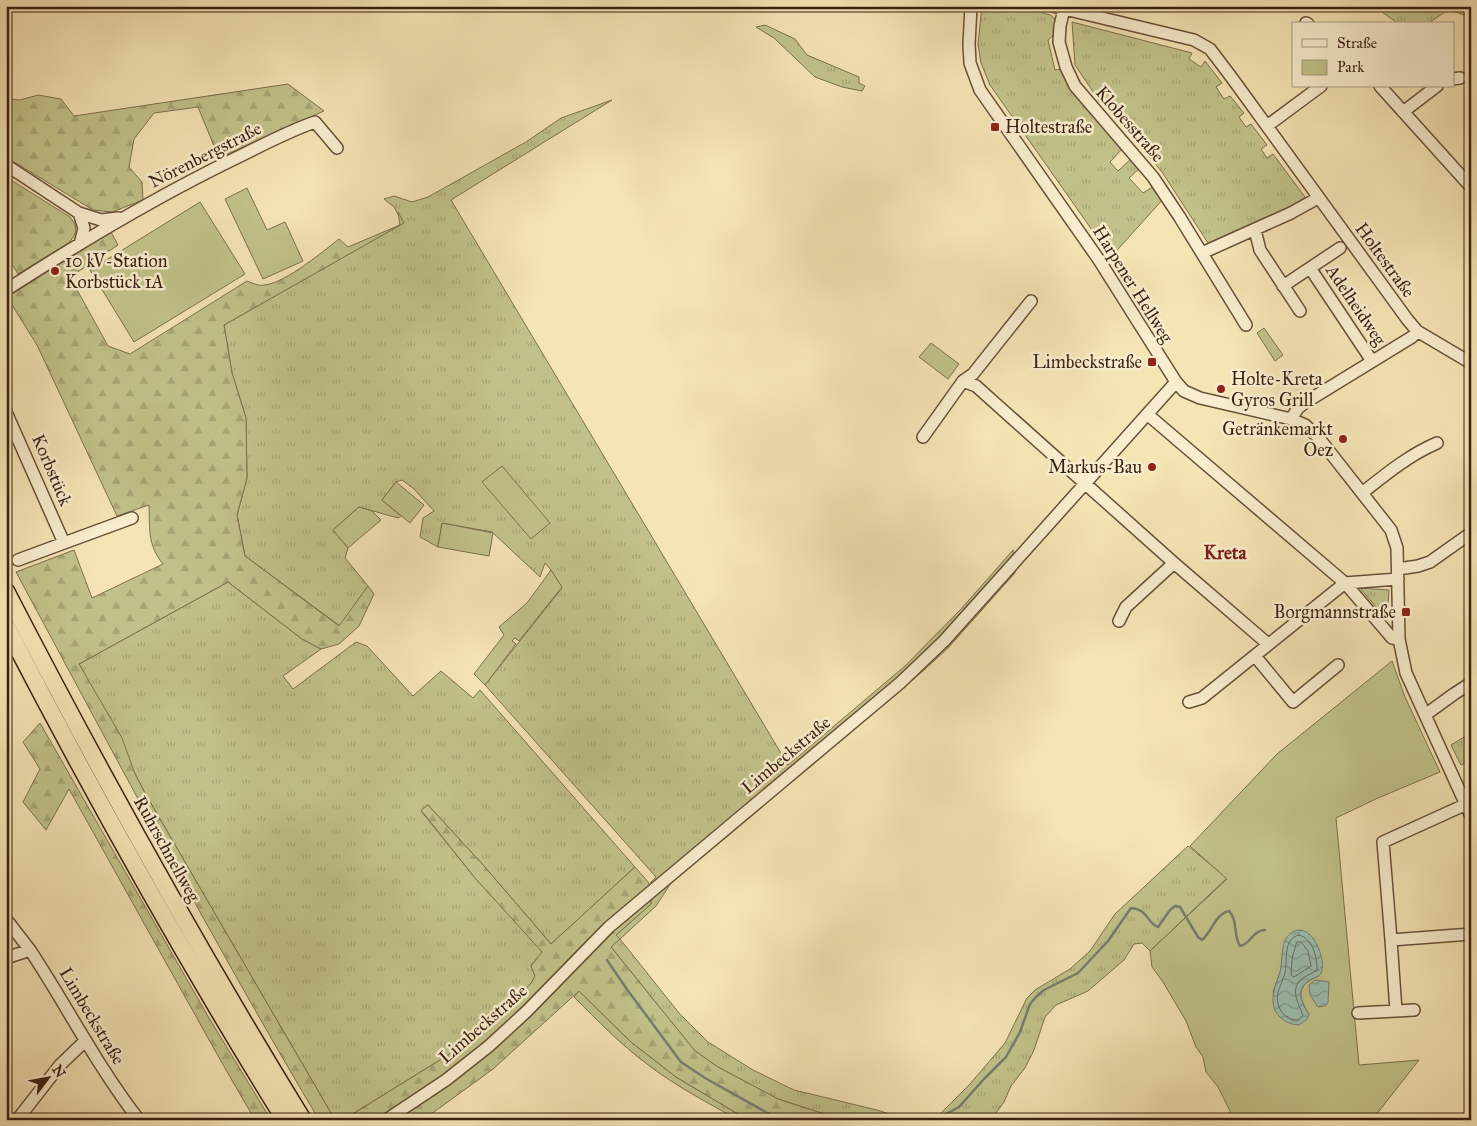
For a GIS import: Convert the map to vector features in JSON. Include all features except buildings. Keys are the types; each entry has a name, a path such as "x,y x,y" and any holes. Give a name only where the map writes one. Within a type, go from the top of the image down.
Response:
{"highway":[{"name":"Ruhrschnellweg","path":"6,591 69,713 151,863 220,984 303,1120"},
{"name":"Ruhrschnellweg","path":"6,626 143,881 285,1120"}],"street":[{"name":"Harpener Hellweg","path":"971,6 970,63 980,90 1099,260 1176,382 1193,396 1291,419 1305,425 1318,437 1391,530 1397,548 1399,639 1406,673 1469,803 1471,816"},
{"name":"Holtestraße","path":"1058,8 1194,40 1206,45 1267,126 1395,304 1417,331 1471,363"},
{"name":"Klobesstraße","path":"1058,8 1059,42 1066,67 1075,86 1150,174 1246,325"},
{"path":"1267,126 1318,88"},
{"path":"1382,88 1471,187"},
{"path":"1402,112 1434,88"},
{"name":"Nörenbergstraße","path":"6,165 79,213 100,220 122,218 193,179 296,129 315,122 337,148"},
{"path":"1202,253 1291,213 1318,198"},
{"path":"79,213 84,228 80,244"},
{"path":"6,290 122,218"},
{"path":"1255,230 1260,250 1300,311"},
{"name":"Adelheidweg","path":"1283,286 1340,248"},
{"name":"Adelheidweg","path":"1310,268 1372,361"},
{"path":"923,436 963,380 973,374 1031,301"},
{"path":"1291,419 1298,408 1306,402 1412,337 1417,331"},
{"path":"963,380 976,386 1174,563 1268,644"},
{"name":"Limbeckstraße","path":"386,1120 446,1080 476,1056 526,1011 608,927 900,683 944,641 1176,382"},
{"name":"Korbstück","path":"6,412 64,543"},
{"path":"1147,414 1344,583 1392,638 1399,639"},
{"path":"1362,493 1395,467 1437,443"},
{"path":"18,560 132,518"},
{"path":"1189,702 1202,698 1344,583 1398,574 1430,562 1471,534"},
{"path":"1119,621 1126,608 1174,563"},
{"path":"1255,656 1293,702 1338,665"},
{"path":"1426,715 1471,684"},
{"path":"1396,1011 1383,842 1469,803"},
{"name":"Limbeckstraße","path":"6,919 30,950 85,1041 139,1120"},
{"path":"1390,940 1471,934"},
{"path":"6,958 30,950"},
{"path":"1358,1013 1414,1010"},
{"path":"17,1120 60,1065 85,1041"}],"green space":[{"path":"982,6 1015,6 1051,15 1055,20 1055,34 1048,40 1055,70 1062,69 1122,149 1110,162 1118,171 1131,159 1140,168 1129,178 1143,193 1154,186 1164,198 1111,257 990,85 981,63 978,44"},
{"path":"1373,6 1471,6 1471,17 1448,10 1430,22 1396,22"},
{"path":"1072,22 1192,53 1189,59 1201,67 1205,61 1222,83 1216,87 1224,99 1230,96 1244,113 1239,117 1246,127 1251,124 1267,145 1261,149 1267,158 1273,154 1305,197 1290,207 1208,243 1162,172 1122,124 1100,102 1075,65"},
{"path":"765,25 795,39 807,55 859,77 859,83 865,86 862,91 842,87 815,77 774,38 756,27"},
{"path":"288,84 324,111 219,158 198,107 154,113 134,139 129,167 142,182 143,200 112,212 93,210 6,157 6,99 20,100 38,95 61,99 74,116"},
{"path":"612,100 451,200 788,765 905,666 961,609 1013,550 1015,573 948,648 671,883 656,906 620,939 679,1013 708,1042 753,1070 794,1090 881,1111 902,1120 843,1120 778,1099 718,1067 695,1051 611,947 616,935 651,904 651,882 656,877 485,685 562,588 545,563 540,577 492,532 442,523 438,547 420,537 423,518 434,511 413,488 402,480 396,482 382,500 401,516 398,518 359,507 333,530 348,548 345,558 368,586 340,626 245,556 237,515 247,478 246,418 232,373 224,325 403,223 394,207 384,199 394,196 412,202 428,197 526,142 561,118"},
{"path":"6,177 70,217 75,224 76,232 70,242 18,274 6,255"},
{"path":"247,188 267,230 285,222 303,261 263,279 225,199"},
{"path":"200,202 245,274 134,342 90,270"},
{"path":"398,212 404,223 224,325 232,373 246,418 247,478 237,515 245,556 339,626 368,586 374,594 359,626 339,644 321,649 302,639 228,582 79,664 122,738 135,774 146,795 335,1120 319,1120 202,916 16,572 74,550 92,598 163,564 152,543 149,505 117,516 37,345 7,297 111,232 118,245 70,277 108,346 130,354 247,281 258,285 267,285 288,276 339,239 348,247 400,225"},
{"path":"1264,328 1283,355 1275,361 1257,333"},
{"path":"931,343 959,364 948,379 919,357"},
{"path":"502,466 550,523 531,539 482,482"},
{"path":"396,482 424,505 410,523 382,500"},
{"path":"359,507 372,511 381,520 348,548 333,530"},
{"path":"442,523 493,533 489,556 438,547"},
{"path":"551,570 562,587 519,641 515,638 512,641 516,644 485,685 474,674 504,635 499,627 527,603"},
{"path":"228,582 302,639 321,649 283,676 293,689 356,642 367,646 413,696 441,671 473,698 480,690 635,867 551,944 484,866 428,805 421,811 475,878 543,952 531,965 535,976 532,982 508,1007 461,1047 343,1120 335,1120 146,795 79,664"},
{"path":"1360,588 1389,590 1387,620"},
{"path":"1392,661 1405,697 1440,772 1336,818 1359,1065 1419,1060 1372,1120 1229,1120 1230,1111 1218,1087 1206,1072 1203,1057 1196,1047 1186,1021 1152,967 1150,951 1227,879 1190,846 1277,754","holes":["1301,930 1312,938 1317,949 1319,976 1306,983 1301,991 1302,1002 1309,1014 1273,992 1281,970"]},
{"path":"40,723 209,1018 271,1120 255,1120 69,789 46,830 23,802 40,769 23,742"},
{"path":"1471,733 1471,760 1461,765 1451,745"},
{"path":"428,805 484,866 551,944 635,867 649,883 651,904 616,935 620,939 611,947 695,1051 718,1067 778,1099 843,1120 748,1120 676,1077 631,1042 579,991 493,1069 423,1120 343,1120 461,1047 508,1007 532,982 535,976 531,966 542,952 475,878 421,810"},
{"path":"1188,846 1227,878 1150,951 1142,943 1134,944 1124,960 1088,991 1056,1005 1045,1017 1034,1050 1025,1068 1011,1086 1004,1102 991,1120 934,1120 970,1084 1005,1043 1027,998 1035,990 1070,969 1090,951 1115,914"},
{"path":"579,991 631,1042 676,1077 748,1120 738,1120 680,1087 647,1064 618,1040 574,997"}],"water":[{"path":"1298,930 1305,931 1312,937 1322,957 1320,974 1307,982 1301,990 1303,1005 1309,1014 1307,1019 1299,1025 1282,1019 1273,1004 1283,947 1287,937"},
{"path":"1315,980 1329,982 1328,1003 1325,1006 1318,1007 1310,995 1309,985"}],"waterway":[{"path":"939,1120 959,1107 1006,1057 1020,1032 1030,1004 1036,997 1044,990 1078,973 1108,941 1131,908 1141,911 1158,927 1170,910 1175,906 1180,907 1198,937 1202,940 1217,919 1229,911 1234,919 1240,946 1247,943 1258,932 1265,930"},
{"path":"607,960 681,1062 705,1078 780,1120"}],"place":[{"name":"Holtestraße","path":"995,127"},
{"name":"10 kV-Station Korbstück 1A","path":"55,271"},
{"name":"Limbeckstraße","path":"1152,362"},
{"name":"Holte-Kreta Gyros Grill","path":"1221,389"},
{"name":"Getränkemarkt Oez","path":"1343,439"},
{"name":"Markus-Bau","path":"1152,467"},
{"name":"Borgmannstraße","path":"1406,612"}],"district":[{"name":"Kreta","path":"1225,552"}]}
